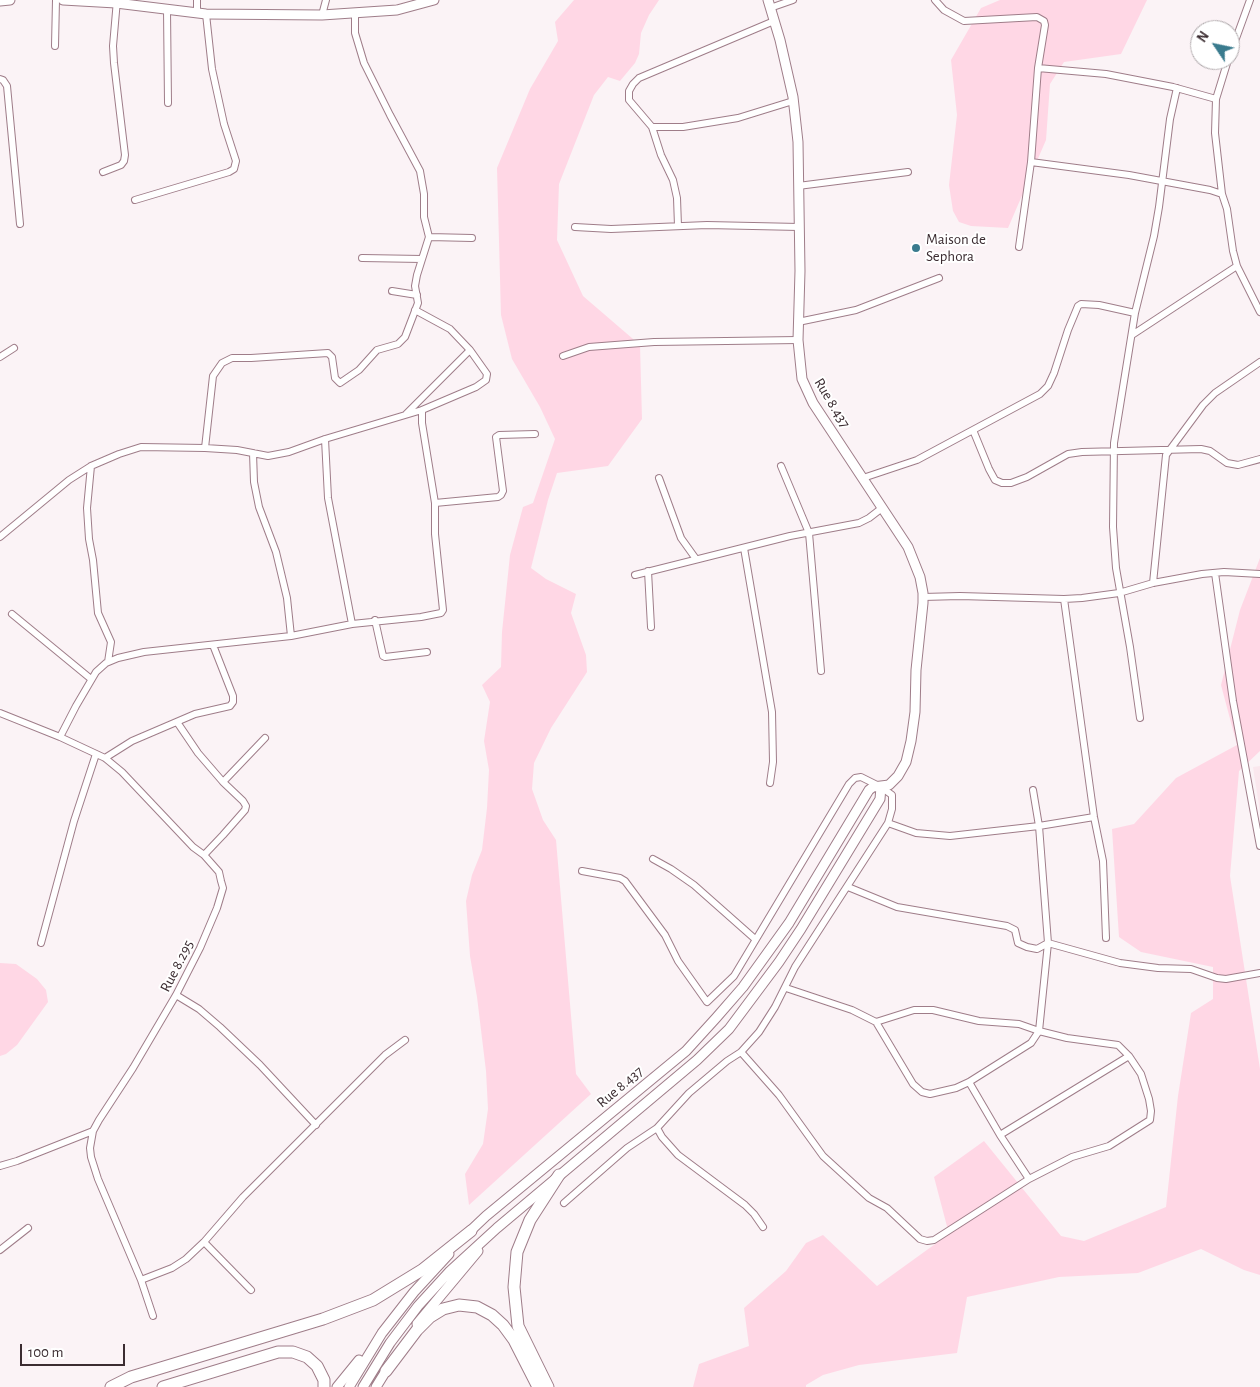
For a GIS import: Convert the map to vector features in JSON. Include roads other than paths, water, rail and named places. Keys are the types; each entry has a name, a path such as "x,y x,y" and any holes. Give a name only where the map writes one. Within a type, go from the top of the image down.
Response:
{"highway":[{"path":"548,1387 518,1326 514,1287 517,1252 523,1236 530,1220 559,1175"},
{"path":"111,1387 130,1377 323,1319 373,1300 422,1270 471,1231"},
{"path":"386,1371 417,1330 430,1318 443,1309 459,1305 478,1307 492,1315 503,1325 514,1340 538,1387"},
{"path":"163,1387 278,1352 293,1352 307,1357 317,1366 324,1380 324,1387"}],"main road":[{"path":"0,1 10,0"},
{"path":"63,0 116,2 206,14 322,15 397,10 434,0"},
{"name":"Rue 8.437","path":"349,1387 382,1333 414,1292 471,1231 486,1216 686,1051 716,1018 743,987 784,930 869,790 873,787 889,785 898,776 906,762 915,712 916,670 923,597 920,577 908,547 805,388 800,368 798,340 800,272 798,142 793,101 769,4"},
{"name":"Rue 8.437","path":"363,1387 390,1343 418,1306 450,1271 559,1175 698,1060 729,1028 802,929 880,799 881,787"},
{"path":"376,1387 424,1314 497,1228"},
{"path":"337,1387 382,1333"}],"street":[{"path":"55,46 56,0"},
{"path":"196,13 197,0"},
{"path":"322,15 326,0"},
{"path":"769,4 793,0"},
{"path":"935,0 944,10 964,21 1037,17 1044,21 1038,68 1031,162 1019,247"},
{"path":"1240,28 1250,0"},
{"path":"103,172 121,165 125,154 114,64 113,46 116,2"},
{"path":"167,10 168,103"},
{"path":"205,448 213,376 222,363 232,358 328,353 332,357 335,378 340,382 359,370 377,350 398,344 405,336 418,303 415,286 429,238 424,217 424,194 420,171 364,63 355,32 355,13"},
{"path":"135,200 234,169 236,161 224,124 212,69 206,14"},
{"path":"678,226 676,189 661,155 652,127 629,100 629,91 639,78 774,21"},
{"path":"1038,68 1106,74 1177,88 1216,99"},
{"path":"1225,70 1216,99 1215,132 1222,194 1227,209 1232,251 1237,266 1260,312"},
{"path":"0,79 7,86 20,224"},
{"path":"1140,718 1116,568 1113,527 1114,451 1135,313 1154,236 1170,120 1177,88"},
{"path":"652,127 683,127 738,118 793,101"},
{"path":"1031,162 1129,175 1210,190 1222,194"},
{"path":"798,186 908,172"},
{"path":"575,227 799,227"},
{"path":"429,238 472,238"},
{"path":"362,258 422,259"},
{"path":"1132,334 1237,266"},
{"path":"798,322 856,310 940,278"},
{"path":"392,291 418,296"},
{"path":"863,478 917,460 1040,394 1048,386 1054,373 1068,330 1078,306 1081,304 1135,313"},
{"path":"0,537 69,480 91,466 119,454 141,447 237,450 268,456 289,452 325,439 422,410 486,380 487,374 470,350 450,329 415,310"},
{"path":"563,356 589,346 654,342 798,340"},
{"path":"0,357 14,348"},
{"path":"406,415 470,350"},
{"path":"1153,583 1162,503 1164,459 1168,450 1203,405 1215,393 1260,362"},
{"path":"60,737 96,672 108,662 118,658 144,652 291,636 376,620 421,617 442,612 435,534 435,503 422,423 422,410"},
{"path":"973,430 995,480 1011,484 1068,454 1082,452 1201,449 1210,451 1227,463 1238,464 1260,459"},
{"path":"435,503 498,497 501,495 496,437 499,435 535,434"},
{"path":"325,439 328,498 352,624"},
{"path":"253,453 254,482 259,507 276,552 287,598 291,636"},
{"path":"91,466 87,508 88,539 94,560 98,613 111,642 108,662"},
{"path":"781,466 809,533 821,671"},
{"path":"659,478 681,538 696,559"},
{"path":"635,575 696,559 859,523 882,508"},
{"path":"744,548 772,712 773,762 770,783"},
{"path":"648,571 651,627"},
{"path":"1215,573 1233,701 1260,846"},
{"path":"923,597 960,596 1064,599 1119,593 1153,583 1215,573 1260,574"},
{"path":"1064,599 1094,817 1103,861 1106,938"},
{"path":"12,614 91,679"},
{"path":"376,620 383,656 427,652"},
{"path":"105,758 132,741 195,714 230,706 234,702 213,645"},
{"name":"Rue 8.295","path":"0,713 60,737 105,758 122,772 219,872 223,888 218,908 200,948 176,995 94,1131 90,1148 98,1179 141,1280 154,1316"},
{"path":"177,722 198,753 243,800 246,806 245,810 204,856"},
{"path":"224,782 265,738"},
{"path":"40,943 74,821 96,754"},
{"path":"564,1203 627,1148 657,1128 690,1093 727,1061 741,1052 758,1032 786,988 794,967 888,823 892,809 892,795 861,777 855,778 849,784 734,976 707,1002 678,961 665,935 625,881 620,878 582,871"},
{"path":"786,988 852,1010 876,1022 913,1084 922,1092 930,1094 969,1082 1031,1043 1039,1031 1048,943 1039,826 1034,790"},
{"path":"888,823 916,833 950,836 1039,826 1094,817"},
{"path":"653,859 672,869 694,885 756,939"},
{"path":"848,887 897,907 1007,926 1015,930 1018,943 1027,947 1037,949 1048,943 1120,963 1158,968 1191,969 1217,978 1226,979 1260,973"},
{"path":"176,995 198,1009 220,1027 260,1065 316,1125"},
{"path":"741,1052 779,1095 823,1156 868,1198 887,1208 920,1239 927,1241 934,1240 1029,1179 1072,1157 1109,1146 1150,1120 1149,1098 1141,1074 1129,1056 1118,1045 1067,1038 1019,1024 979,1021 934,1010 922,1009 906,1012 876,1022"},
{"path":"141,1280 172,1268 186,1259 204,1242 242,1198 386,1055 405,1040"},
{"path":"1000,1135 1129,1056"},
{"path":"969,1082 1000,1135 1029,1179"},
{"path":"657,1128 662,1137 678,1155 746,1205 763,1228"},
{"path":"0,1166 94,1131"},
{"path":"0,1250 28,1228"},
{"path":"204,1242 251,1290"}],"place":[{"name":"Maison de Sephora","path":"916,248"}]}
